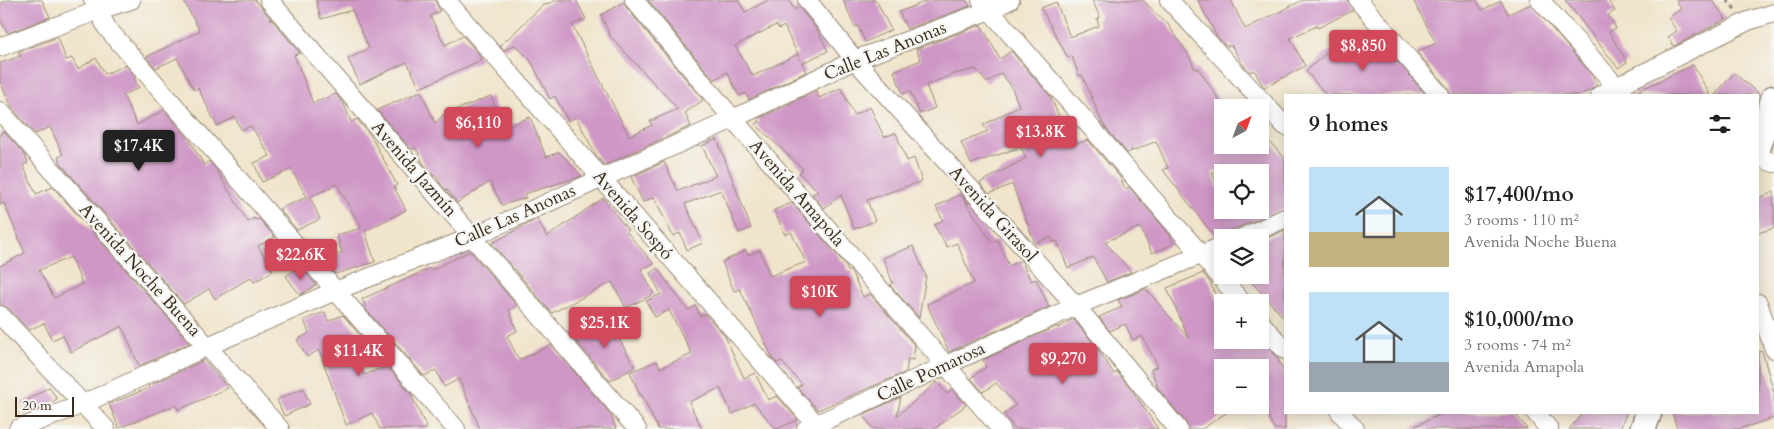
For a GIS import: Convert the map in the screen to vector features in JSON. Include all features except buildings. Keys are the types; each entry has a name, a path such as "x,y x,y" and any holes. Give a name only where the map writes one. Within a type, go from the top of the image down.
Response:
{"street":[{"path":"0,47 96,5 131,0"},
{"name":"Avenida Jazmín","path":"269,0 637,429"},
{"name":"Avenida Sospó","path":"446,0 814,428"},
{"name":"Avenida Amapola","path":"634,0 733,119 1001,429"},
{"name":"Avenida Girasol","path":"807,0 855,60 1076,306 1178,429"},
{"name":"Calle Las Anonas","path":"18,429 83,404 208,346 335,291 472,237 733,119 855,60 986,5 1010,0"},
{"path":"1169,0 1284,125"},
{"path":"1358,0 1439,94"},
{"path":"1540,0 1621,91"},
{"path":"96,5 107,28 456,429"},
{"path":"986,5 1235,294"},
{"path":"1605,94 1621,91 1748,21 1774,13"},
{"path":"1759,144 1774,98"},
{"name":"Avenida Noche Buena","path":"0,111 280,429"},
{"path":"1759,156 1774,163"},
{"path":"1261,229 1284,218"},
{"name":"Calle Pomarosa","path":"814,428 1076,306 1214,250"},
{"path":"1759,306 1774,349"},
{"path":"0,315 106,429"},
{"path":"1269,332 1284,349"},
{"path":"1342,414 1355,429"},
{"path":"1537,414 1549,429"}]}
